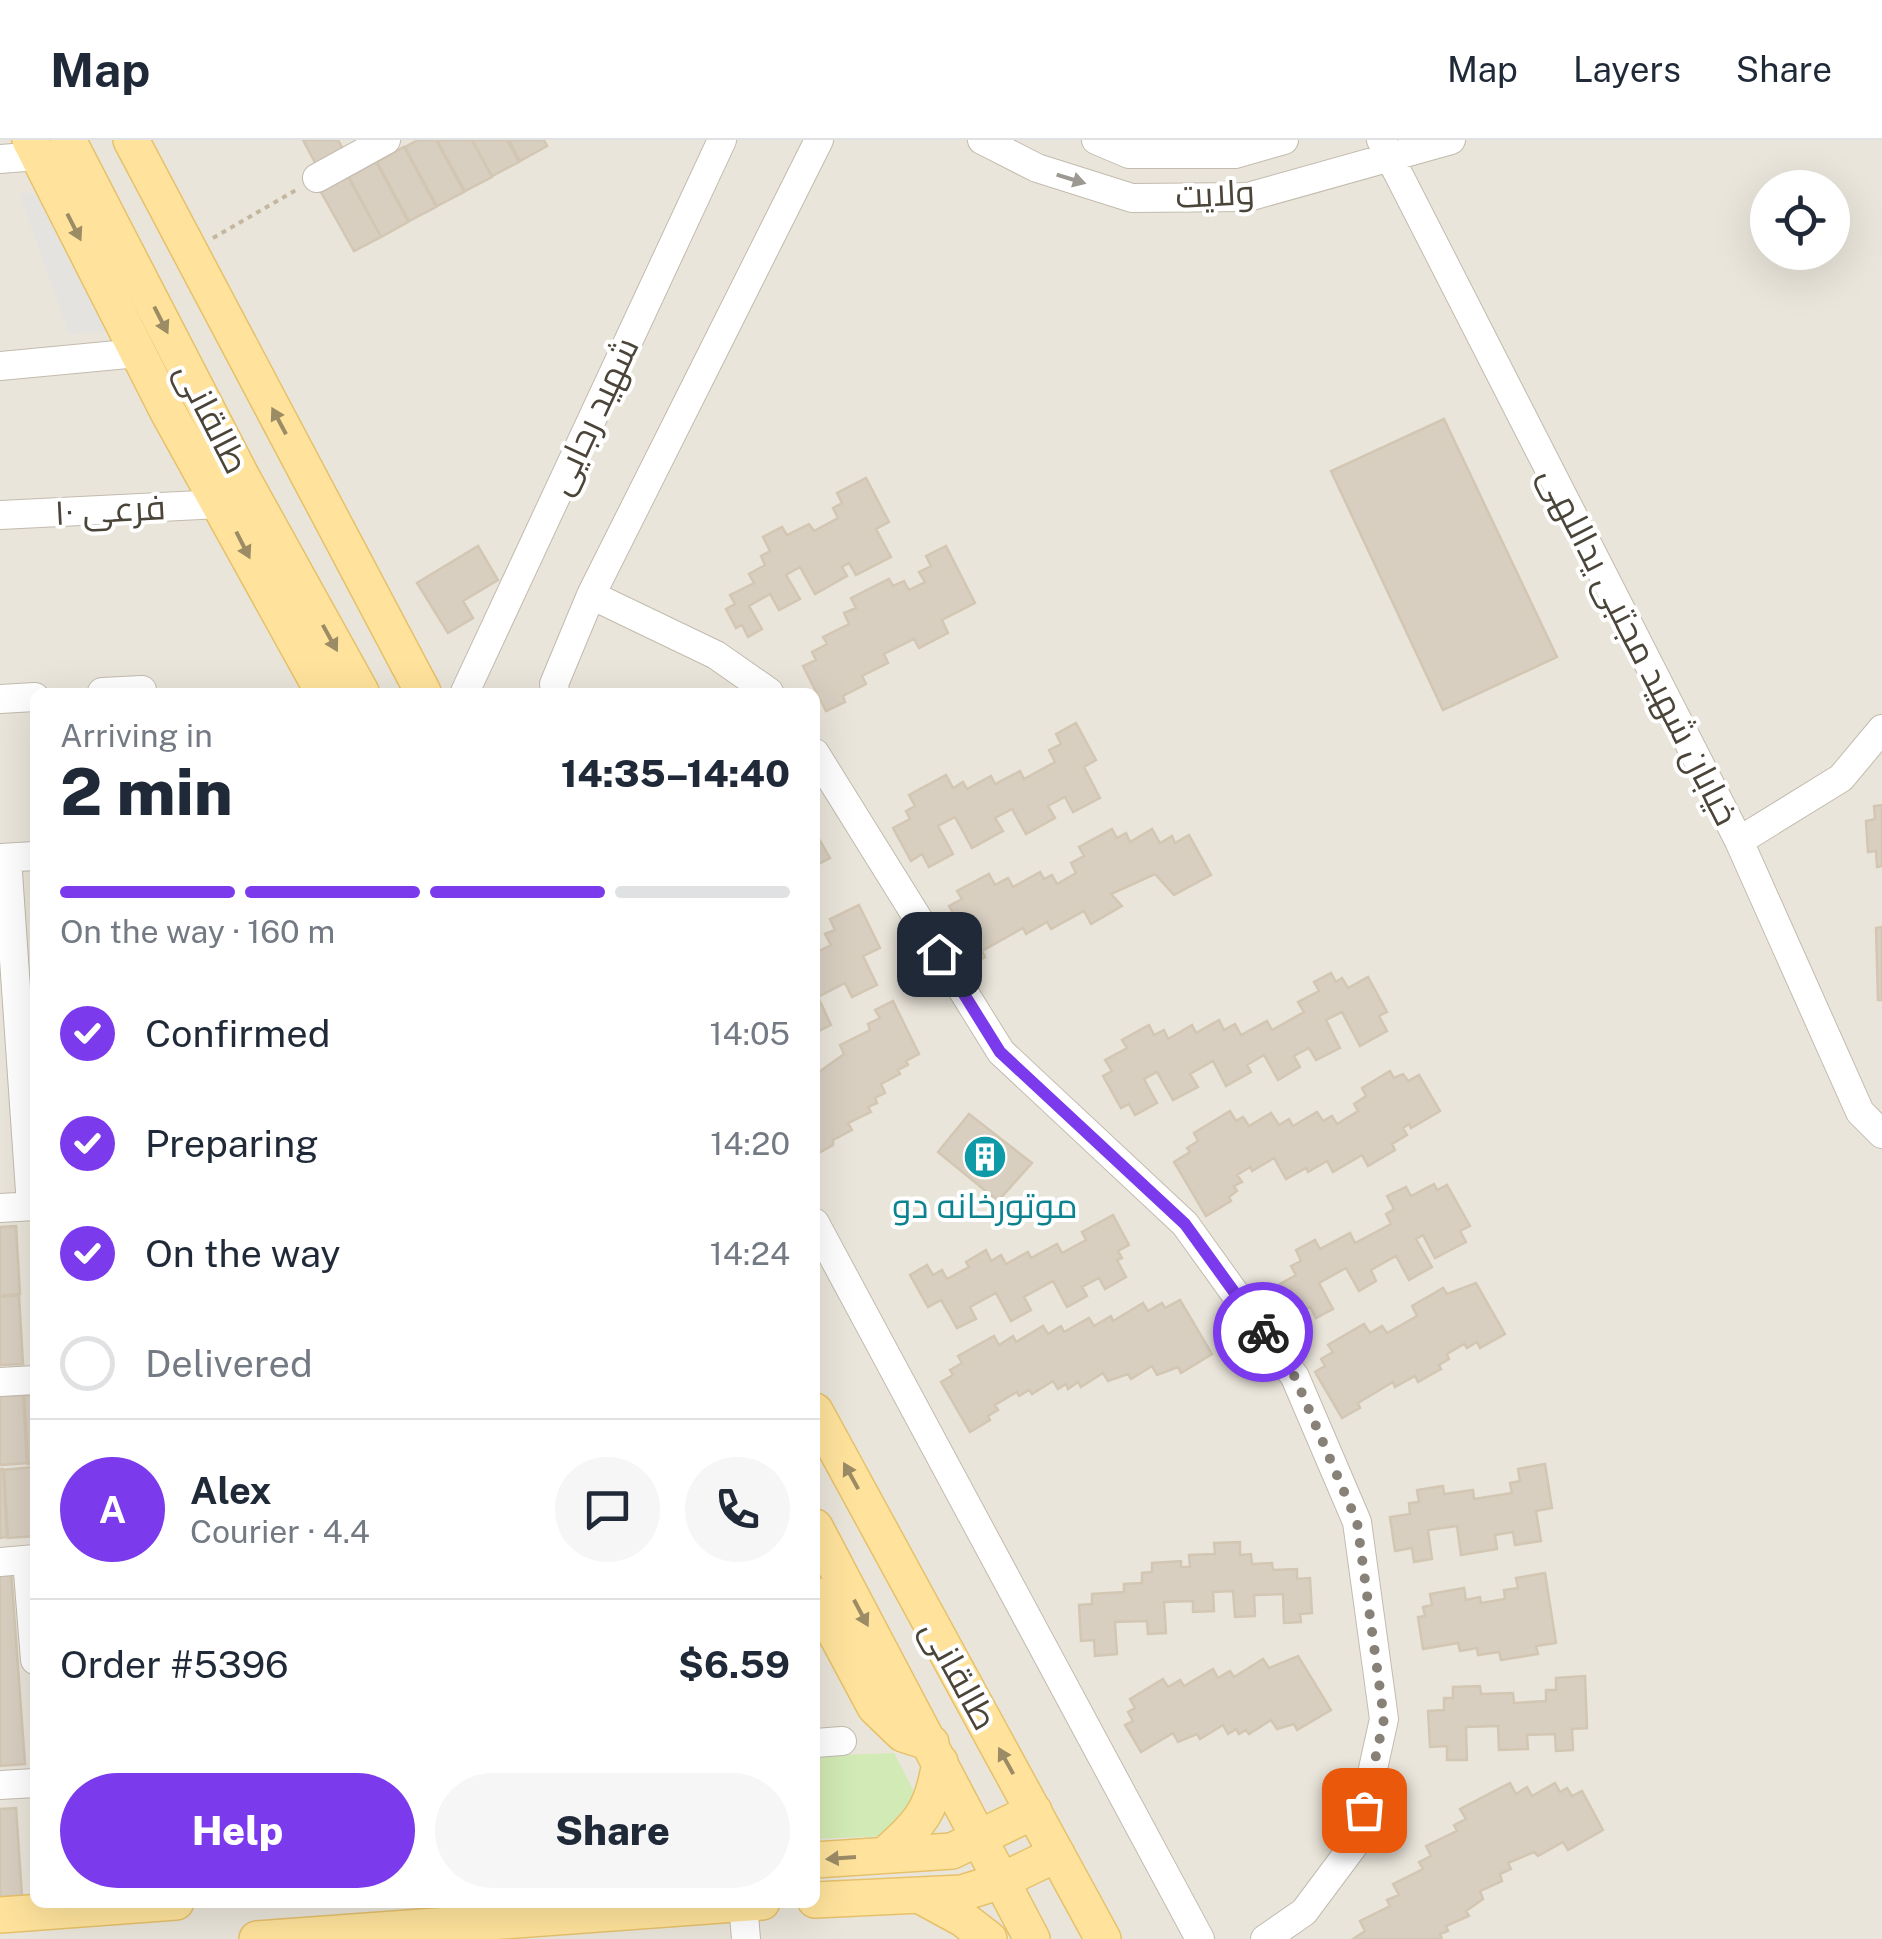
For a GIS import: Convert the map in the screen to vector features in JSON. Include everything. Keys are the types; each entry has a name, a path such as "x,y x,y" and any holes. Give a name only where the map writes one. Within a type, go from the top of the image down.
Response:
{"main road":[{"name":"طالقانی","path":"131,140 422,688"},
{"name":"طالقانی","path":"45,145 234,462 358,688"},
{"path":"45,145 138,354 321,688"},
{"name":"طالقانی","path":"820,1420 1104,1939"},
{"name":"طالقانی","path":"820,1536 1032,1939"},
{"path":"820,1604 875,1708 904,1734 936,1752 935,1793 920,1823 884,1856"},
{"path":"820,1860 952,1851 1034,1811"},
{"path":"820,1900 962,1893 1001,1881 1057,1854"},
{"path":"918,1895 964,1919 989,1939"},
{"path":"0,1915 95,1908"},
{"path":"256,1939 687,1908"}],"street":[{"path":"317,178 386,140"},
{"name":"شهید رجایی","path":"467,688 722,140"},
{"path":"554,688 591,595 819,140"},
{"name":"ولایت","path":"982,140 1038,168 1132,198 1248,198 1385,149 1452,140"},
{"name":"ولایت","path":"1096,140 1129,154 1235,154 1284,140"},
{"path":"0,159 45,145"},
{"name":"خیابان شهید مجتبی یداللهی","path":"1385,149 1739,841 1860,1112 1882,1134"},
{"path":"0,366 138,354"},
{"name":"فرعی ۱۰","path":"0,515 220,504"},
{"path":"591,595 716,655 763,688"},
{"path":"0,699 30,697"},
{"path":"1739,841 1841,778 1882,729"},
{"path":"820,761 1000,1052 1185,1224 1295,1377 1357,1522 1384,1719 1357,1840 1304,1912 1265,1939"},
{"path":"14,858 9,1027 30,1184"},
{"path":"0,1208 30,1206"},
{"path":"820,1231 1200,1939"},
{"path":"0,1382 30,1380"},
{"path":"21,1560 30,1624"},
{"path":"0,1784 30,1782"},
{"path":"743,1908 746,1939"}],"path":[{"path":"189,252 317,178"}],"shaded area":[{"path":"0,140 1882,140 1882,1939 0,1939"},
{"path":"19,193 42,193 107,332 69,334"}],"green space":[{"path":"894,1753 936,1834 820,1839 820,1756"}],"building":[{"path":"303,140 338,140 345,153 318,168"},
{"path":"418,140 436,140 464,192 437,206 405,147"},
{"path":"437,140 472,140 492,177 465,191"},
{"path":"472,140 507,140 519,162 492,176"},
{"path":"509,140 544,140 547,146 520,161"},
{"path":"404,147 436,207 409,221 377,162"},
{"path":"376,162 408,222 381,237 349,177"},
{"path":"348,177 381,237 354,251 321,192"},
{"path":"1444,419 1557,657 1443,710 1331,471"},
{"path":"866,478 889,522 876,529 891,557 856,575 849,563 842,567 847,576 815,594 800,567 786,575 800,599 779,610 770,594 749,606 762,629 748,637 742,625 736,628 726,609 735,604 730,595 754,583 749,574 765,565 761,556 770,551 763,537 782,527 787,535 809,524 814,531 838,518 833,508 842,503 837,493"},
{"path":"478,546 498,580 463,601 473,618 448,633 417,583"},
{"path":"946,546 975,603 942,620 948,633 919,648 914,639 884,654 888,663 862,676 866,684 843,696 845,702 826,711 820,688 814,688 803,666 816,660 812,652 827,644 823,637 849,624 844,613 856,608 851,598 889,579 893,586 904,581 909,590 925,582 919,572 931,566 926,556"},
{"path":"1076,723 1096,760 1084,767 1100,798 1073,812 1065,797 1048,806 1055,818 1026,834 1012,809 995,818 1003,831 972,848 955,817 938,826 953,854 929,867 922,854 911,861 893,828 910,819 906,811 915,806 909,795 946,775 953,788 963,782 967,789 991,776 995,784 1020,771 1024,779 1055,762 1049,750 1061,744 1056,734"},
{"path":"1882,805 1882,866 1877,867 1876,851 1868,852 1866,821 1875,819 1874,806"},
{"path":"1112,829 1117,838 1126,833 1130,842 1152,829 1160,843 1172,836 1175,843 1189,835 1211,875 1174,895 1155,874 1111,894 1122,906 1091,924 1084,911 1051,929 1047,922 1026,934 1023,928 982,951 985,957 968,967 941,920 953,913 949,906 962,899 957,891 989,874 995,885 1008,878 1013,887 1040,872 1044,879 1052,875 1057,884 1076,873 1071,863 1084,856 1079,847"},
{"path":"820,841 830,858 820,863"},
{"path":"859,905 880,948 863,956 877,985 852,997 845,983 820,996 820,950 831,945 825,934 835,930 830,919"},
{"path":"1882,927 1882,1000 1878,1000 1876,928"},
{"path":"1331,973 1336,982 1342,978 1348,988 1368,977 1387,1012 1379,1016 1387,1031 1360,1046 1342,1012 1326,1020 1340,1048 1316,1060 1309,1048 1294,1056 1300,1067 1278,1080 1264,1055 1247,1065 1251,1072 1226,1086 1213,1061 1190,1074 1198,1087 1173,1100 1157,1072 1144,1079 1157,1103 1135,1115 1129,1104 1121,1108 1103,1076 1112,1071 1105,1060 1127,1048 1122,1040 1149,1025 1154,1035 1164,1030 1168,1039 1192,1025 1196,1033 1219,1020 1224,1030 1235,1024 1241,1035 1267,1021 1272,1030 1304,1012 1298,1002 1319,991 1314,982"},
{"path":"820,1001 831,1025 820,1030"},
{"path":"893,1001 919,1054 906,1061 908,1065 898,1070 900,1074 881,1084 885,1093 868,1107 871,1112 848,1123 852,1130 820,1152 820,1071 844,1054 840,1045 870,1030 868,1024 880,1018 875,1010"},
{"path":"1390,1071 1394,1078 1403,1074 1408,1081 1419,1075 1440,1111 1411,1128 1409,1124 1403,1128 1407,1135 1392,1144 1395,1150 1368,1166 1362,1155 1333,1172 1327,1161 1286,1179 1274,1158 1237,1175 1242,1182 1234,1186 1237,1191 1229,1197 1231,1201 1206,1216 1174,1162 1190,1152 1187,1148 1198,1141 1194,1133 1230,1111 1236,1121 1243,1117 1249,1126 1271,1113 1279,1125 1289,1119 1293,1126 1317,1112 1323,1121 1332,1116 1337,1124 1358,1111 1354,1104 1366,1096 1362,1088"},
{"name":"موتورخانه دو","path":"969,1114 1032,1163 998,1201 938,1152"},
{"path":"1434,1184 1437,1190 1447,1185 1470,1226 1460,1231 1466,1242 1435,1258 1423,1235 1416,1239 1432,1267 1409,1280 1396,1256 1371,1270 1376,1281 1359,1291 1346,1268 1319,1283 1333,1309 1316,1318 1310,1307 1296,1314 1280,1284 1296,1275 1291,1266 1301,1261 1296,1250 1315,1240 1320,1249 1350,1233 1355,1243 1391,1224 1386,1214 1394,1209 1387,1196 1406,1187 1411,1196"},
{"path":"1113,1215 1129,1245 1118,1251 1122,1258 1117,1260 1126,1277 1105,1289 1099,1278 1082,1287 1087,1296 1067,1307 1053,1281 1024,1297 1031,1310 1011,1321 996,1293 970,1307 976,1319 957,1328 941,1300 928,1307 910,1275 927,1265 933,1275 942,1270 947,1279 969,1267 966,1262 986,1250 991,1261 1001,1255 1006,1264 1028,1252 1031,1258 1057,1244 1062,1253 1086,1240 1082,1232"},
{"path":"16,1226 20,1294 0,1296 0,1227"},
{"path":"1476,1283 1505,1334 1480,1348 1477,1342 1467,1348 1464,1344 1447,1354 1449,1359 1439,1365 1441,1369 1418,1382 1415,1376 1395,1387 1393,1382 1358,1403 1360,1408 1342,1418 1315,1372 1325,1366 1321,1359 1333,1352 1328,1345 1364,1324 1370,1333 1382,1326 1387,1333 1417,1316 1412,1306 1443,1288 1447,1294"},
{"path":"19,1295 23,1364 0,1365 0,1297"},
{"path":"1180,1300 1212,1354 1181,1373 1178,1367 1157,1375 1152,1366 1131,1379 1128,1374 1108,1381 1103,1373 1081,1387 1078,1382 1068,1389 1066,1384 1058,1389 1053,1381 1032,1394 1029,1390 1019,1396 1017,1392 995,1405 998,1410 988,1416 990,1420 970,1432 941,1382 962,1363 958,1356 994,1336 999,1345 1013,1336 1016,1342 1043,1326 1048,1334 1061,1326 1064,1332 1089,1318 1094,1326 1111,1316 1113,1321 1143,1303 1148,1311 1162,1303 1165,1308"},
{"path":"23,1395 27,1463 0,1465 0,1396"},
{"path":"24,1395 30,1395 28,1464"},
{"path":"1545,1464 1552,1508 1536,1511 1541,1541 1515,1545 1513,1532 1495,1535 1497,1549 1461,1555 1457,1526 1428,1530 1432,1559 1414,1562 1412,1548 1395,1551 1390,1517 1410,1514 1409,1503 1419,1502 1417,1490 1443,1486 1444,1494 1473,1490 1474,1499 1512,1493 1510,1483 1520,1481 1518,1469"},
{"path":"30,1467 30,1536 8,1538 4,1470"},
{"path":"0,1469 7,1537 0,1538"},
{"path":"1240,1542 1240,1555 1251,1554 1252,1564 1272,1563 1273,1570 1297,1569 1297,1579 1310,1578 1312,1613 1300,1614 1301,1622 1284,1623 1283,1594 1254,1595 1255,1616 1235,1617 1233,1591 1213,1592 1214,1611 1193,1612 1193,1601 1164,1602 1166,1633 1148,1634 1147,1621 1115,1622 1117,1654 1095,1656 1094,1640 1081,1641 1079,1605 1092,1604 1092,1594 1124,1592 1124,1584 1142,1583 1142,1573 1152,1572 1152,1563 1181,1561 1181,1567 1190,1567 1189,1555 1215,1554 1214,1543"},
{"path":"0,1570 11,1570 25,1764 0,1766"},
{"path":"1545,1573 1556,1643 1536,1646 1538,1654 1501,1660 1499,1652 1478,1655 1477,1648 1460,1651 1458,1643 1423,1649 1418,1617 1425,1616 1423,1607 1432,1605 1430,1594 1464,1588 1466,1600 1480,1597 1481,1603 1505,1599 1504,1590 1518,1588 1516,1578"},
{"path":"1298,1656 1331,1710 1297,1730 1294,1724 1277,1729 1271,1720 1249,1734 1246,1730 1239,1734 1236,1729 1228,1734 1223,1725 1200,1739 1197,1734 1178,1742 1173,1733 1141,1752 1125,1725 1133,1721 1128,1712 1135,1708 1130,1699 1163,1679 1168,1687 1180,1680 1184,1686 1213,1669 1218,1678 1230,1671 1234,1677 1263,1659 1269,1668"},
{"path":"1585,1676 1587,1728 1572,1729 1573,1750 1556,1751 1555,1734 1527,1735 1528,1749 1499,1750 1498,1726 1466,1727 1467,1760 1447,1760 1447,1746 1430,1747 1428,1711 1444,1710 1444,1698 1453,1698 1453,1687 1480,1686 1481,1694 1513,1693 1514,1703 1546,1701 1546,1690 1556,1690 1556,1678"},
{"path":"1510,1783 1516,1794 1527,1787 1532,1796 1555,1783 1560,1792 1567,1788 1572,1796 1582,1791 1603,1830 1568,1850 1563,1842 1538,1856 1534,1852 1508,1863 1511,1869 1500,1874 1502,1881 1480,1891 1483,1899 1466,1911 1469,1916 1446,1926 1448,1931 1440,1934 1442,1939 1353,1939 1365,1931 1360,1921 1390,1906 1387,1900 1399,1895 1393,1884 1423,1869 1419,1862 1431,1856 1426,1846 1457,1831 1454,1825 1466,1819 1460,1809"},
{"path":"16,1808 22,1896 0,1897 0,1809"}],"way so far":[{"path":"1263,1332 1295,1377 1357,1522 1384,1719 1364,1810"}],"place":[{"name":"موتورخانه دو","path":"985,1157"}],"route":[{"path":"939,954 1000,1052 1185,1224 1263,1332"}]}
